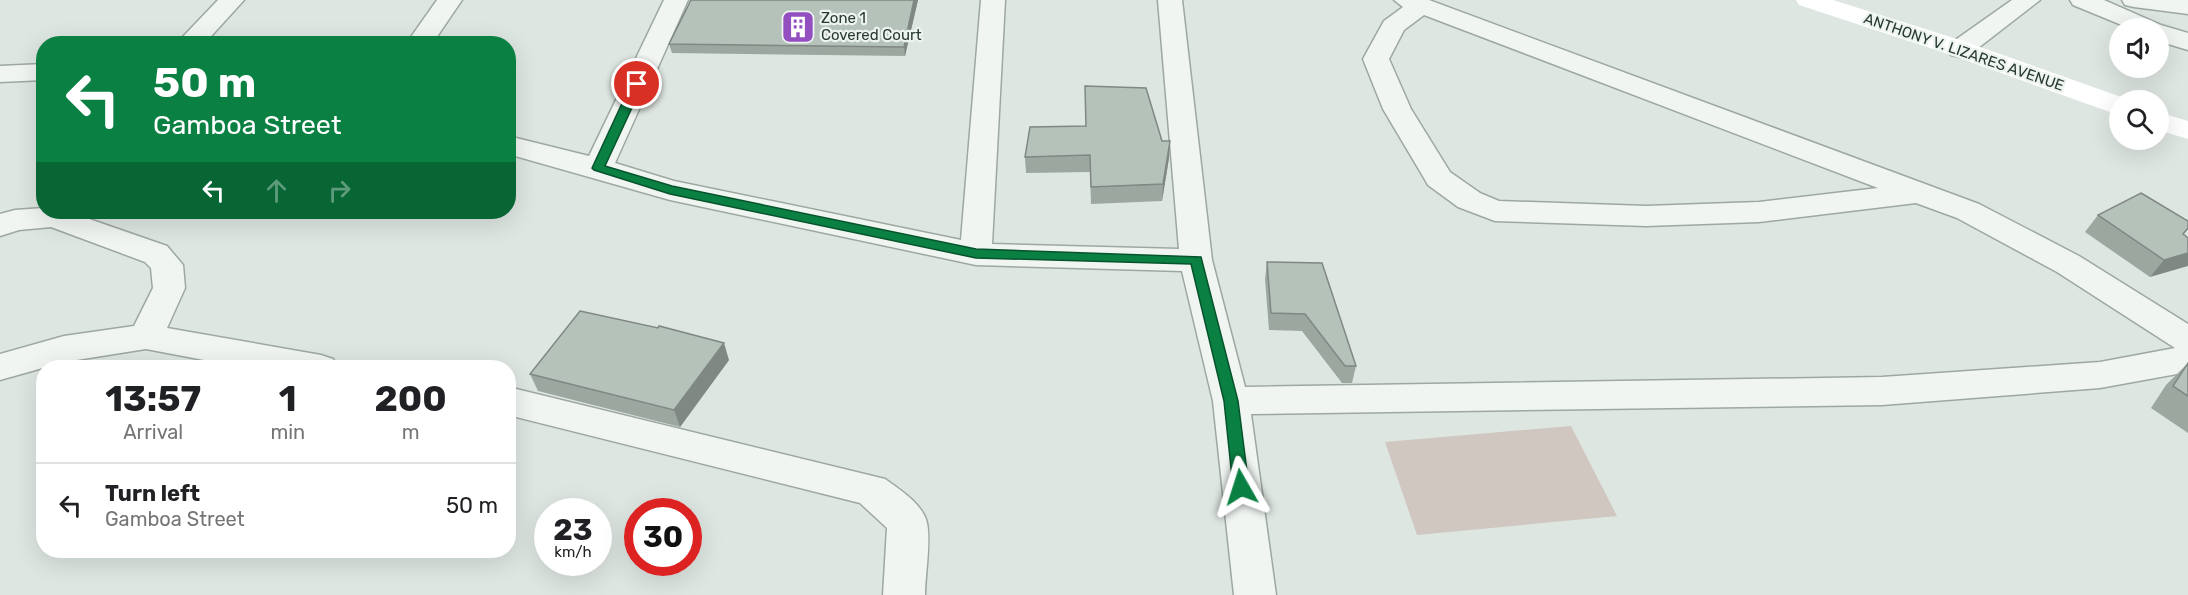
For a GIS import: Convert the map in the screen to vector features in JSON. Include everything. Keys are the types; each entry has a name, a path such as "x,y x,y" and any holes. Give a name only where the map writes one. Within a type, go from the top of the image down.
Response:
{"main road":[{"name":"ANTHONY V. LIZARES AVENUE","path":"1808,0 1960,49 2109,102"},
{"path":"2169,124 2188,130"}],"street":[{"path":"197,36 232,0"},
{"path":"425,36 450,0"},
{"path":"598,168 676,0"},
{"path":"976,254 993,0"},
{"path":"1170,0 1196,260 1231,401 1256,595"},
{"path":"1960,49 2028,0"},
{"path":"2082,0 2126,18"},
{"path":"2134,0 2188,7"},
{"path":"1920,192 1759,212 1646,216 1495,211 1469,200 1439,178 1397,109 1376,58 1394,26 1414,3 1920,192 2015,234 2068,264 2188,340"},
{"path":"2169,36 2188,42"},
{"path":"0,74 36,72"},
{"path":"516,147 598,168 670,190 976,254 1196,260"},
{"path":"0,226 15,220 36,218"},
{"path":"59,219 156,254 167,265 169,288 146,337"},
{"path":"0,367 64,349 146,337 276,360"},
{"path":"1231,401 1882,391 2100,375 2188,359"},
{"path":"516,403 871,490 888,502 907,524 904,595"}],"shaded area":[{"path":"1571,426 1617,516 1417,535 1385,442"}],"building":[{"name":"Zone 1 Covered Court","path":"691,0 914,0 904,47 669,44"},
{"path":"1085,86 1146,88 1162,141 1170,141 1163,184 1091,187 1090,155 1025,157 1030,127 1086,126"},
{"path":"2141,193 2188,221 2188,228 2183,234 2188,238 2188,253 2164,260 2098,215"},
{"path":"1267,262 1322,263 1356,366 1345,366 1305,314 1271,313"},
{"path":"580,311 658,328 659,326 724,343 674,410 530,374"},
{"path":"2188,363 2188,396 2173,386"}],"place":[{"name":"Zone 1 Covered Court","path":"798,27"}],"route":[{"path":"637,84 598,168 670,190 976,254 1196,260 1231,401 1241,487"}]}
